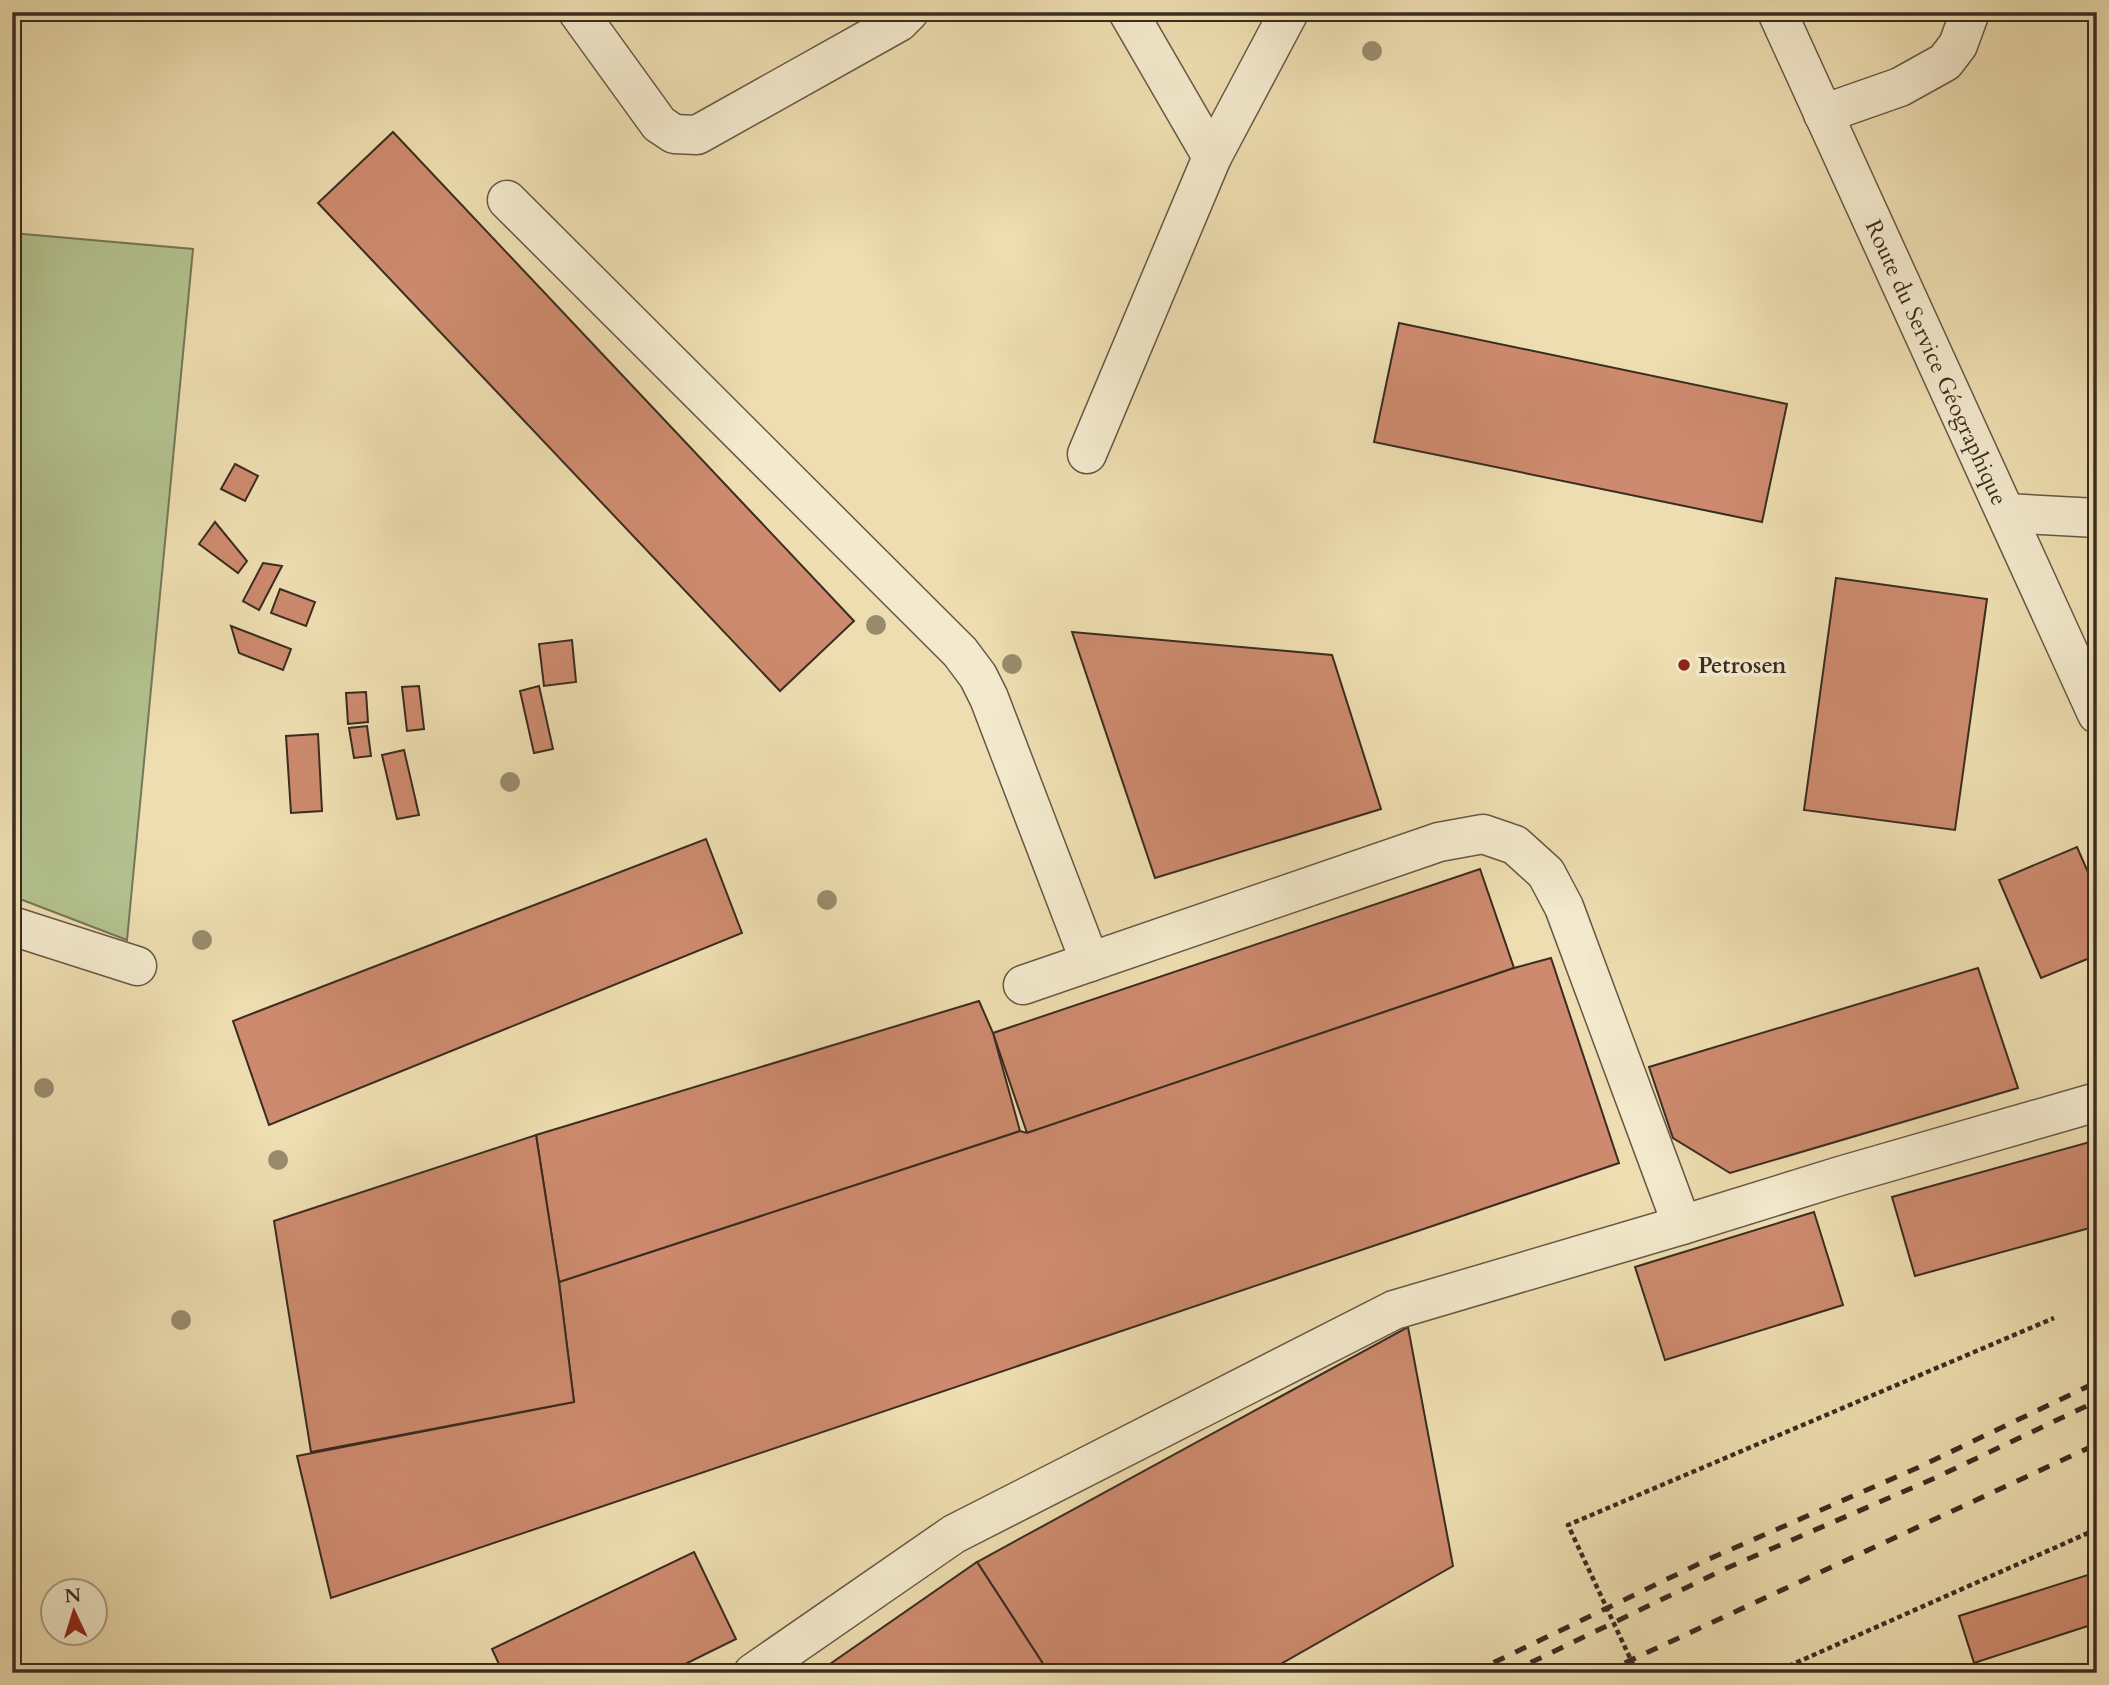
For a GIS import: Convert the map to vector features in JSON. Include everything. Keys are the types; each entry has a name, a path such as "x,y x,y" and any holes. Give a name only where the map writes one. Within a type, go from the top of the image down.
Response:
{"street":[{"path":"578,12 659,124 674,134 697,135 899,22 909,12"},
{"path":"1128,12 1212,157"},
{"path":"1087,454 1212,157 1289,12"},
{"name":"Route du Service Géographique","path":"1777,12 2097,714"},
{"path":"1823,114 1900,87 1945,62 1958,45 1970,12"},
{"path":"506,200 960,652 978,676 989,698 1090,962"},
{"path":"2006,513 2097,519"},
{"path":"1023,985 1439,842 1483,834 1515,845 1546,873 1563,907 1682,1225"},
{"path":"12,926 137,966"},
{"path":"753,1673 954,1534 1394,1310 2097,1102"}],"path":[{"path":"1637,1673 1568,1525 2054,1318"},
{"path":"1773,1673 2097,1529"}],"green space":[{"path":"12,233 193,249 127,940 12,896"}],"building":[{"path":"393,132 854,621 780,691 318,203"},
{"path":"1399,323 1787,404 1762,522 1374,442"},
{"path":"235,464 258,476 245,501 221,489"},
{"path":"215,522 247,561 238,573 199,544"},
{"path":"263,563 282,566 259,610 243,601"},
{"path":"1836,578 1987,599 1955,830 1804,810"},
{"path":"280,589 315,602 306,626 271,613"},
{"path":"231,626 291,649 283,670 239,653"},
{"path":"1072,632 1332,655 1381,809 1155,878"},
{"path":"572,640 576,682 544,686 539,644"},
{"path":"419,686 424,729 407,731 402,687"},
{"path":"539,686 553,749 534,753 520,691"},
{"path":"366,692 368,722 348,724 346,693"},
{"path":"367,726 371,756 354,758 349,728"},
{"path":"318,734 322,811 291,813 286,736"},
{"path":"404,750 419,815 397,819 382,755"},
{"path":"706,839 742,933 269,1125 233,1021"},
{"path":"2077,847 2097,893 2097,955 2041,978 1999,880"},
{"path":"1480,869 1514,968 1027,1133 993,1033"},
{"path":"1551,958 1619,1163 331,1598 297,1456 574,1402 559,1282 1020,1131 1027,1133 1514,968"},
{"path":"1978,968 2018,1088 1730,1173 1673,1138 1649,1067"},
{"path":"979,1001 993,1033 1020,1131 559,1282 536,1135"},
{"path":"536,1135 574,1402 311,1452 274,1221"},
{"path":"2097,1140 2097,1226 1915,1276 1892,1197"},
{"path":"1814,1212 1843,1305 1665,1360 1635,1267"},
{"path":"1408,1327 1453,1566 1265,1673 1049,1673 977,1562"},
{"path":"694,1552 736,1639 667,1673 503,1673 492,1649"},
{"path":"977,1562 1049,1673 817,1673"},
{"path":"2097,1572 2097,1623 1974,1663 1959,1616"}],"railway":[{"path":"1472,1673 1709,1559 1917,1468 2097,1382"},
{"path":"1509,1673 1727,1568 1935,1478 2097,1401"},
{"path":"1603,1673 2097,1444"}],"place":[{"name":"Petrosen","path":"1684,665"}]}
